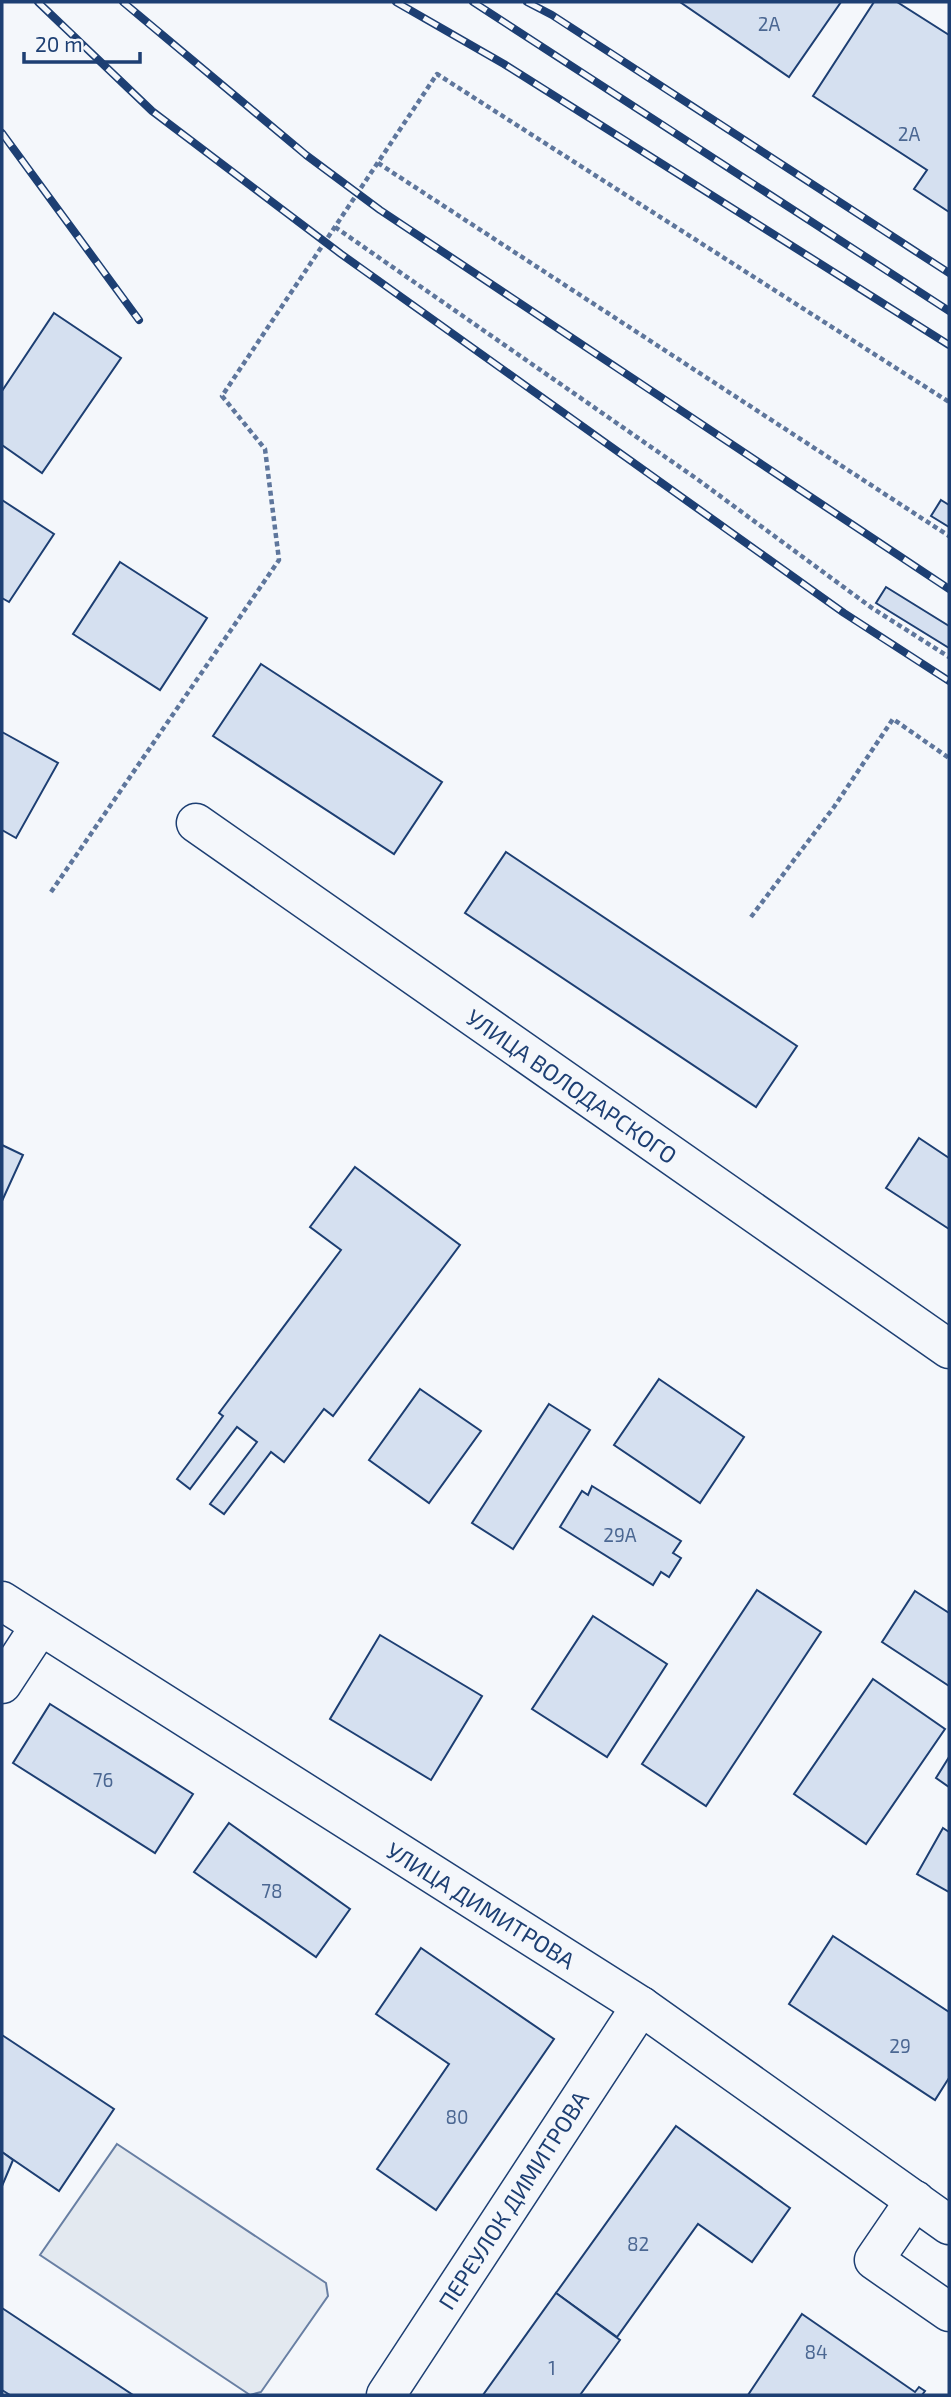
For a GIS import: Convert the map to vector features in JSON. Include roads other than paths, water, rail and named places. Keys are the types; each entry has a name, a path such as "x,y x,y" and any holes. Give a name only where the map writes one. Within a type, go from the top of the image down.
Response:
{"main road":[{"name":"УЛИЦА ВОЛОДАРСКОГО","path":"196,823 949,1349"},
{"name":"УЛИЦА ДИМИТРОВА","path":"2,1601 640,2006 949,2225"},
{"path":"2,1684 40,1626"},
{"name":"ПЕРЕУЛОК ДИМИТРОВА","path":"386,2395 640,2006"},
{"path":"915,2200 874,2260 949,2312"}],"railway":[{"path":"38,2 152,111 341,254 844,613 949,681"},
{"path":"123,2 306,155 380,210 949,589"},
{"path":"396,2 504,64 949,345"},
{"path":"473,2 949,311"},
{"path":"527,2 552,15 949,273"},
{"path":"2,133 139,320"}]}
